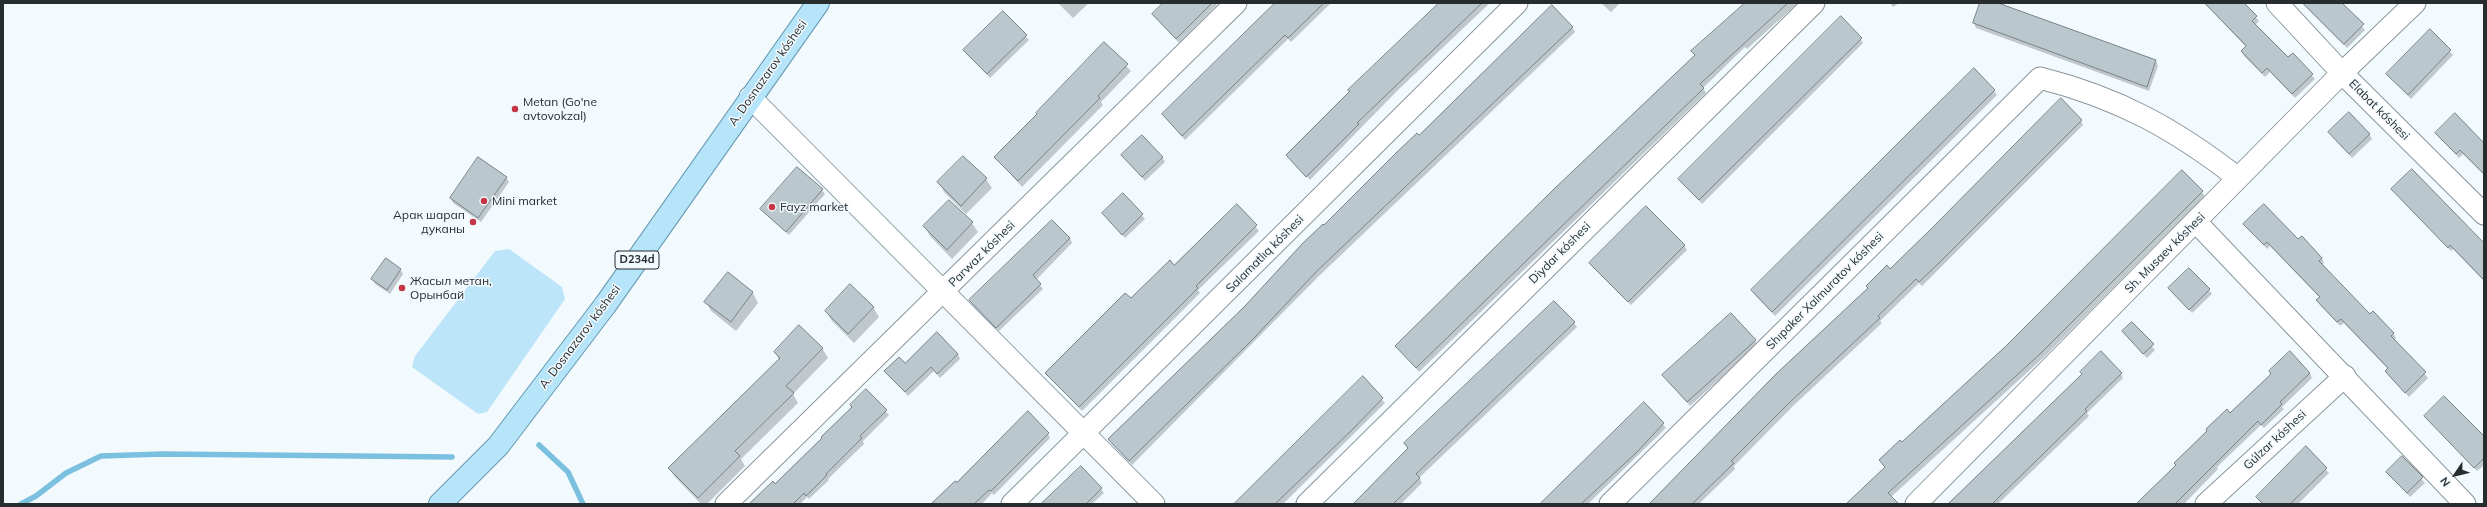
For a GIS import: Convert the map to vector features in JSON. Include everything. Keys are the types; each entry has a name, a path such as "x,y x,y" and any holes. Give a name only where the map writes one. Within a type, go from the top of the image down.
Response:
{"main road":[{"name":"A. Dosnazarov kóshesi","path":"440,504 498,446 606,304 750,97 818,3"}],"street":[{"name":"Parwaz kóshesi","path":"726,504 943,293 1236,3"},
{"name":"Salamatlıq kóshesi","path":"1012,504 1084,435 1517,3"},
{"name":"Diydar kóshesi","path":"1307,504 1814,3"},
{"name":"Elabat kóshesi","path":"2277,3 2342,73 2484,214"},
{"name":"Sh. Musaev kóshesi","path":"1916,504 2342,73 2415,3"},
{"name":"Shıpaker Xalmuratov kóshesi","path":"1610,504 2040,78 2082,89 2148,118 2196,146 2238,178"},
{"path":"750,97 1154,504"},
{"path":"2196,222 2345,376 2465,504"},
{"name":"Gúlzar kóshesi","path":"2206,504 2345,376"}],"shaded area":[{"path":"509,249 562,287 565,299 487,412 478,414 412,367 415,356 495,251"}],"building":[{"path":"1163,3 1212,3 1176,39 1152,14"},
{"path":"1275,3 1324,3 1288,38 1285,35 1182,136 1162,114"},
{"path":"1439,3 1482,3 1357,123 1359,124 1306,177 1286,155 1350,91 1348,90"},
{"path":"1745,3 1788,3 1700,84 1704,88 1416,368 1395,346 1554,189 1695,55 1691,51"},
{"path":"1980,3 1998,3 2156,60 2147,87 1973,23"},
{"path":"2205,3 2244,3 2257,16 2252,21 2288,57 2293,53 2313,74 2292,94 2267,68 2262,73 2241,51 2246,46"},
{"path":"2303,3 2342,3 2364,24 2344,44"},
{"path":"1552,5 1573,27 1316,272 1254,338 1129,461 1108,439 1245,306 1302,244 1323,224 1324,225 1417,133 1419,135"},
{"path":"1003,11 1027,35 987,74 963,50"},
{"path":"1841,16 1862,38 1699,200 1678,179"},
{"path":"2430,29 2451,50 2408,95 2386,74"},
{"path":"1104,42 1128,64 1098,96 1100,98 1018,181 994,157 1037,114 1036,113"},
{"path":"1974,68 1995,90 1772,312 1751,290"},
{"path":"2061,98 2082,120 1940,262 1919,282 1916,279 1878,316 1880,318 1789,403 1731,461 1734,463 1692,504 1649,504 1776,374 1868,288 1866,286 1887,265 1890,269"},
{"path":"2349,112 2370,134 2349,154 2328,132"},
{"path":"2455,113 2484,143 2484,174 2460,150 2456,154 2435,133"},
{"path":"1142,135 1163,157 1142,177 1121,155"},
{"path":"963,156 987,178 961,206 937,182"},
{"path":"478,157 507,177 478,218 450,198"},
{"path":"797,167 823,189 786,232 760,209"},
{"path":"2412,169 2484,243 2484,280 2450,245 2448,248 2391,189"},
{"path":"2182,170 2203,191 2040,354 1888,493 1899,504 1846,504 1885,467 1879,460 1900,440 1902,442 2006,346"},
{"path":"1123,193 1143,214 1122,235 1102,213"},
{"path":"949,200 973,222 947,250 923,226"},
{"path":"1237,204 1257,225 1196,286 1198,288 1079,407 1045,373 1125,293 1131,298 1170,260 1174,265"},
{"path":"2264,204 2298,239 2302,236 2322,258 2319,261 2370,314 2373,311 2394,333 2391,336 2426,372 2405,393 2385,371 2388,368 2341,319 2337,322 2316,300 2320,297 2267,242 2264,245 2243,224"},
{"path":"1646,206 1685,245 1628,302 1589,263"},
{"path":"1052,220 1070,238 1033,275 1041,284 996,328 969,300"},
{"path":"386,258 401,269 387,290 371,279"},
{"path":"2189,268 2210,289 2189,310 2168,288"},
{"path":"728,272 753,292 731,322 704,302"},
{"path":"850,284 874,307 848,334 825,311"},
{"path":"1554,301 1575,322 1416,474 1420,478 1393,504 1353,504 1408,448 1404,443"},
{"path":"1731,313 1756,340 1687,402 1662,375"},
{"path":"2132,322 2154,344 2143,354 2122,331"},
{"path":"799,325 823,348 786,386 794,393 735,451 740,456 698,498 668,468 780,358 774,352"},
{"path":"937,332 958,354 937,374 931,367 905,392 884,371 899,357 905,363"},
{"path":"2101,351 2122,373 2085,409 2087,411 1992,504 1948,504 2082,374 2080,372"},
{"path":"2290,351 2310,373 2280,402 2282,404 2261,425 2258,421 2175,504 2136,504 2176,465 2174,463 2207,431 2206,429 2227,409 2230,413 2271,374 2269,371"},
{"path":"1363,376 1383,398 1352,430 1275,504 1234,504"},
{"path":"866,389 887,410 860,436 862,438 806,496 804,493 793,504 749,504 773,481 775,484 822,438 821,437 852,407 850,405"},
{"path":"2444,396 2484,436 2484,458 2474,468 2424,416"},
{"path":"1644,402 1664,423 1637,452 1581,504 1540,504"},
{"path":"1028,411 1049,433 991,491 989,490 974,504 931,504 955,481 957,482"},
{"path":"2306,446 2327,468 2290,504 2263,504 2256,497"},
{"path":"2402,456 2423,477 2407,493 2386,472"},
{"path":"1081,466 1102,488 1086,504 1041,504"}],"waterway":[{"path":"539,445 568,472 583,504"},
{"path":"21,504 36,496 66,473 101,456 162,454 452,457"}],"place":[{"name":"Metan (Go'ne avtovokzal)","path":"515,109"},
{"name":"Mini market","path":"484,201"},
{"name":"Fayz market","path":"772,207"},
{"name":"Арак шарап дуканы","path":"473,222"},
{"name":"Жасыл метан, Орынбай","path":"402,288"}]}
